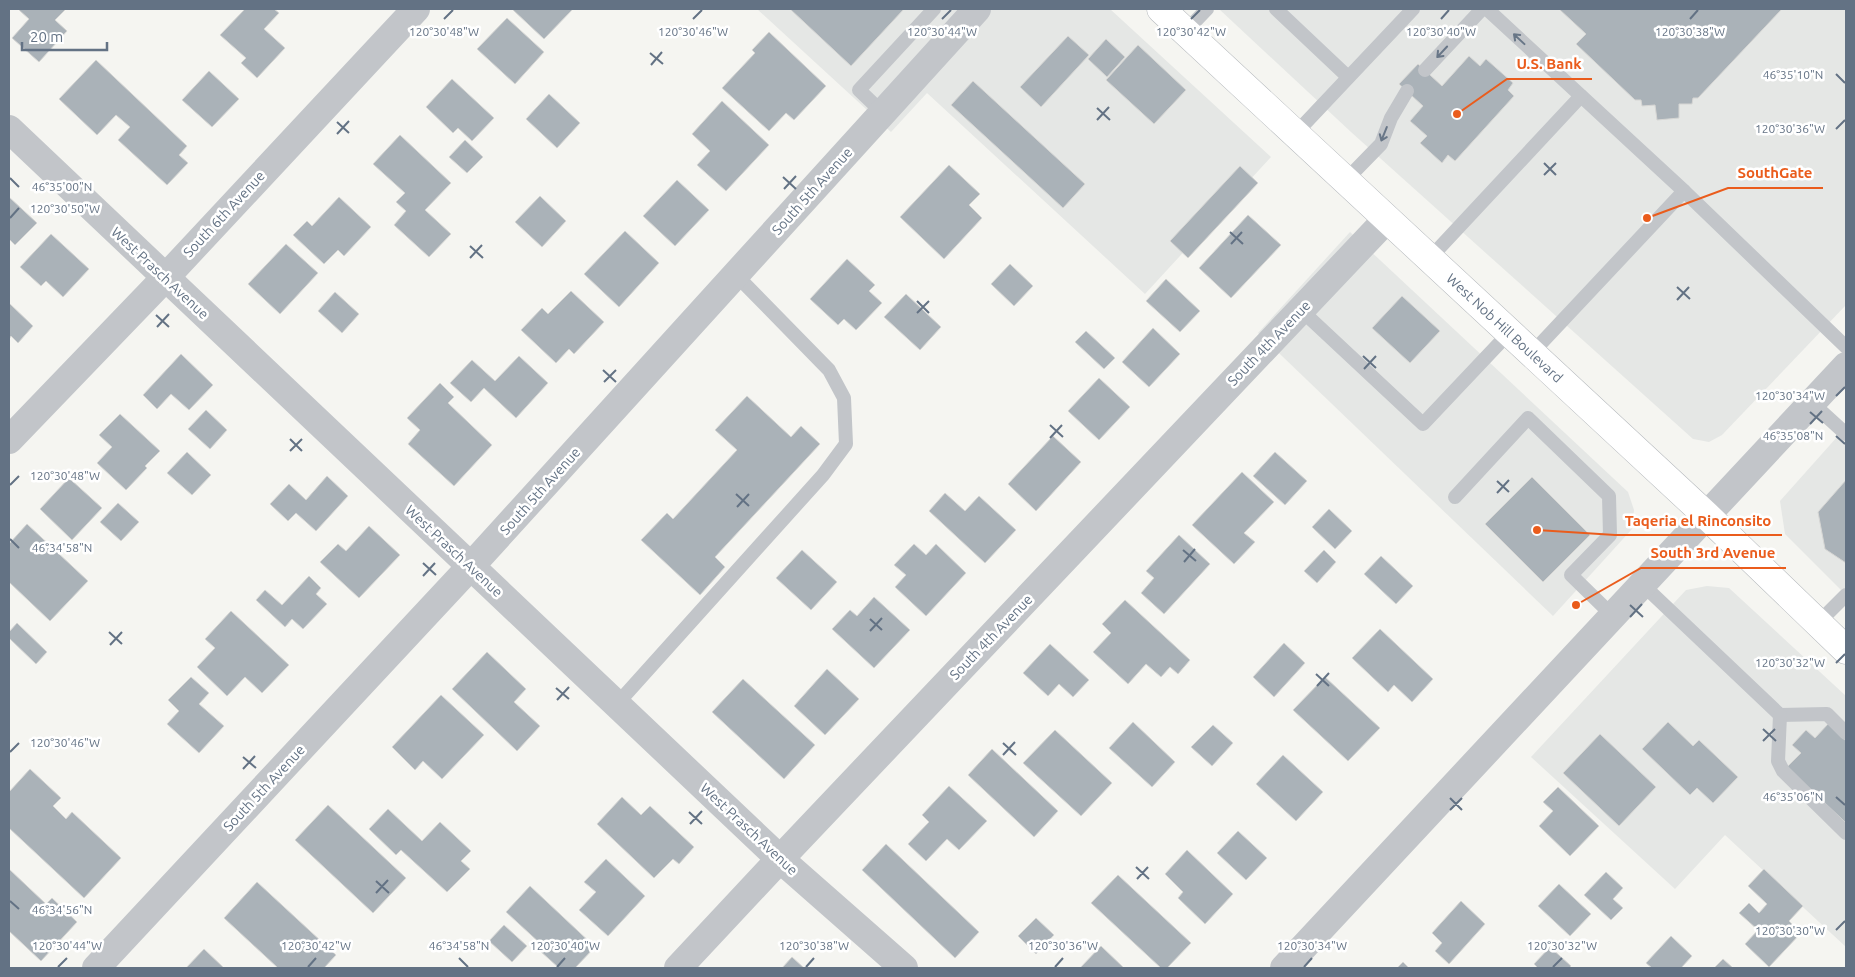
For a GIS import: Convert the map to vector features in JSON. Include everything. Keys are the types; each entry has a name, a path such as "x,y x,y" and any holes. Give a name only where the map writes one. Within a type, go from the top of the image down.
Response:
{"main road":[{"name":"West Nob Hill Boulevard","path":"1161,9 1706,515 1846,650"}],"street":[{"name":"South 6th Avenue","path":"9,440 165,278 416,9"},
{"name":"South 5th Avenue","path":"96,968 472,566 977,9"},
{"name":"West Prasch Avenue","path":"9,129 780,858 904,968"},
{"name":"South 4th Avenue","path":"678,968 780,858 1387,219"},
{"path":"1284,968 1706,515 1812,403 1844,373"}],"lane":[{"path":"883,113 859,90 934,9"},
{"path":"1185,32 1207,9"},
{"path":"1276,9 1348,77"},
{"path":"1295,134 1413,9"},
{"path":"1425,70 1482,9"},
{"path":"1487,9 1846,346"},
{"path":"1345,181 1381,144 1391,118 1407,91"},
{"path":"1429,258 1581,96"},
{"path":"1531,354 1684,192"},
{"path":"617,704 823,475 846,444 844,398 830,370 736,275"},
{"path":"1301,310 1423,424 1509,333"},
{"path":"1812,403 1846,434"},
{"path":"1455,497 1528,418 1609,496 1610,535 1571,575 1612,615"},
{"path":"1642,584 1780,715 1827,714 1846,733"},
{"path":"1818,623 1846,595"},
{"path":"1780,715 1778,761 1783,771 1846,832"}],"shaded area":[{"path":"757,9 1110,9 1271,157 1145,294 927,93 891,132"},
{"path":"1219,9 1846,9 1846,305 1722,435 1709,442 1693,439 1351,132"},
{"path":"1350,232 1628,492 1634,510 1632,529 1553,616 1258,333"},
{"path":"1846,427 1846,595 1785,534 1780,501"},
{"path":"1707,586 1729,588 1846,696 1846,947 1725,835 1675,889 1531,757 1686,590"}],"building":[{"path":"20,9 66,9 55,20 67,31 39,62 12,38 29,19"},
{"path":"245,9 274,9 279,13 264,29 285,48 257,78 241,63 246,58 220,35"},
{"path":"512,9 573,9 544,39"},
{"path":"790,9 904,9 851,66"},
{"path":"1559,9 1782,9 1698,98 1693,98 1692,104 1679,104 1679,118 1657,120 1655,105 1642,106 1641,100 1635,100 1576,44 1586,34"},
{"path":"507,18 544,52 515,84 477,49"},
{"path":"769,32 826,86 794,120 786,113 769,131 722,88 755,53 752,50"},
{"path":"1068,36 1089,55 1041,107 1020,87"},
{"path":"1106,39 1125,57 1107,77 1088,59"},
{"path":"1138,45 1186,90 1154,124 1106,80"},
{"path":"1469,56 1480,66 1486,59 1513,83 1508,90 1514,96 1455,161 1448,155 1442,163 1420,143 1427,136 1410,121 1423,106 1399,84 1418,64 1442,86"},
{"path":"96,60 187,146 179,155 188,163 167,185 118,140 130,127 116,115 97,135 59,99"},
{"path":"209,71 239,99 212,127 182,100"},
{"path":"452,79 494,118 472,141 458,128 453,133 426,107"},
{"path":"973,81 1085,184 1063,208 951,105"},
{"path":"549,94 580,123 557,148 526,119"},
{"path":"722,101 769,145 726,191 697,165 710,151 692,134"},
{"path":"400,135 451,183 425,210 451,234 429,257 394,225 406,211 396,202 405,193 373,164"},
{"path":"465,140 483,157 467,173 449,157"},
{"path":"949,165 980,194 969,205 982,218 944,259 900,217"},
{"path":"1240,166 1258,183 1188,258 1170,241"},
{"path":"677,180 709,210 675,246 643,216"},
{"path":"540,196 566,221 542,247 515,222"},
{"path":"9,197 37,223 15,245 9,239"},
{"path":"339,197 371,227 344,256 338,250 324,264 293,235 307,221 312,226"},
{"path":"1248,215 1281,245 1231,298 1199,268"},
{"path":"625,231 659,263 619,307 584,274"},
{"path":"51,234 89,269 63,297 46,281 41,286 20,267"},
{"path":"286,244 318,273 280,314 248,284"},
{"path":"847,259 875,285 869,291 882,303 856,330 844,319 838,325 810,299"},
{"path":"1010,264 1033,286 1014,306 991,284"},
{"path":"1166,279 1200,311 1180,332 1146,301"},
{"path":"571,291 604,322 574,354 569,349 556,363 521,330 542,308 548,314"},
{"path":"335,292 359,314 342,333 318,311"},
{"path":"906,294 941,327 920,350 884,317"},
{"path":"1402,296 1440,331 1410,363 1372,328"},
{"path":"9,303 33,326 18,343 11,336 9,339"},
{"path":"1153,328 1180,354 1149,387 1122,362"},
{"path":"1086,331 1115,358 1104,369 1075,342"},
{"path":"181,354 213,385 189,410 171,394 157,409 143,395"},
{"path":"519,356 548,383 516,418 484,388 471,402 450,383 472,360 495,381"},
{"path":"1099,378 1130,407 1099,440 1068,411"},
{"path":"440,383 454,397 448,403 492,445 454,486 408,444 420,430 407,418"},
{"path":"747,396 791,437 801,426 820,444 715,557 725,567 700,595 641,540 667,513 673,519 737,450 715,430"},
{"path":"206,410 227,430 210,449 188,429"},
{"path":"120,414 160,451 126,490 97,463 112,447 99,435"},
{"path":"1053,436 1081,462 1036,511 1008,484"},
{"path":"187,452 211,475 192,495 167,473"},
{"path":"1275,452 1307,481 1285,505 1253,476"},
{"path":"1242,472 1274,502 1244,533 1255,542 1234,564 1192,525"},
{"path":"327,476 348,496 316,531 296,513 288,521 270,504 289,484 306,500"},
{"path":"1532,477 1590,535 1543,582 1485,524"},
{"path":"69,478 102,508 72,540 40,509"},
{"path":"1846,480 1846,563 1825,549 1818,512"},
{"path":"945,493 965,511 979,496 1016,530 985,563 929,511"},
{"path":"118,503 139,522 121,541 100,522"},
{"path":"1329,509 1352,531 1335,549 1312,527"},
{"path":"27,524 88,581 50,621 9,582 9,544"},
{"path":"369,526 400,555 359,598 320,562 338,544 346,551"},
{"path":"1179,535 1210,564 1164,614 1141,593 1154,578 1146,571"},
{"path":"914,544 926,555 936,544 966,573 926,616 895,587 906,575 894,565"},
{"path":"802,550 837,582 811,610 776,578"},
{"path":"1324,550 1336,562 1317,583 1304,571"},
{"path":"1381,556 1413,586 1396,604 1364,574"},
{"path":"309,576 321,588 316,594 327,604 303,629 292,619 285,627 256,600 265,590 282,605"},
{"path":"874,597 910,630 874,668 832,629 850,610 857,616"},
{"path":"1125,600 1190,660 1178,674 1170,667 1161,677 1146,664 1128,684 1093,652 1111,633 1102,624"},
{"path":"231,611 289,665 262,693 245,677 227,696 197,667 215,648 205,639"},
{"path":"17,623 47,652 36,664 9,638 9,632"},
{"path":"1380,629 1433,679 1412,702 1394,685 1388,692 1352,658"},
{"path":"1284,643 1305,663 1274,697 1253,677"},
{"path":"1050,644 1089,680 1073,697 1059,684 1048,696 1023,673"},
{"path":"487,652 526,689 514,702 540,726 517,751 452,689"},
{"path":"827,669 859,699 825,735 794,706"},
{"path":"191,677 209,693 199,704 224,726 199,753 167,724 179,711 168,700"},
{"path":"1325,677 1380,728 1348,761 1293,710"},
{"path":"743,679 815,745 784,779 712,712"},
{"path":"441,695 484,735 442,779 423,761 415,770 392,747"},
{"path":"1133,722 1175,762 1152,787 1109,748"},
{"path":"1668,722 1693,746 1699,740 1738,777 1713,803 1697,788 1690,795 1642,749"},
{"path":"1828,724 1846,741 1846,823 1787,767 1801,753 1792,745 1806,730 1815,738"},
{"path":"1213,725 1233,743 1212,766 1191,747"},
{"path":"1055,730 1112,783 1081,816 1023,763"},
{"path":"1600,734 1656,787 1619,826 1563,773"},
{"path":"992,749 1058,811 1034,837 968,775"},
{"path":"1283,755 1323,792 1296,821 1256,784"},
{"path":"30,769 61,798 53,806 66,819 72,812 121,858 84,898 9,828 9,792"},
{"path":"949,786 987,821 959,850 947,839 926,861 908,844 929,822 922,815"},
{"path":"1558,787 1599,826 1570,856 1539,826 1553,811 1543,802"},
{"path":"622,797 641,815 650,806 694,847 679,864 673,859 654,878 597,824"},
{"path":"328,805 406,878 373,913 295,840"},
{"path":"388,809 422,841 440,822 471,851 461,861 470,869 447,892 401,850 396,855 369,829"},
{"path":"1238,831 1267,858 1246,880 1217,853"},
{"path":"886,844 979,932 955,958 862,870"},
{"path":"1187,850 1233,894 1205,924 1178,898 1183,892 1165,874"},
{"path":"606,859 645,896 608,936 579,910 596,892 584,882"},
{"path":"9,869 46,904 52,898 77,922 41,961 9,931"},
{"path":"1764,869 1803,906 1789,921 1801,933 1769,967 1745,944 1758,930 1739,913 1749,903 1759,913 1767,904 1748,886"},
{"path":"1606,872 1623,888 1613,899 1623,908 1611,920 1584,895"},
{"path":"1118,875 1191,943 1167,968 1161,968 1091,903"},
{"path":"257,882 336,955 324,968 278,968 224,918"},
{"path":"1559,884 1591,914 1570,936 1538,906"},
{"path":"530,886 595,947 575,968 559,968 539,950 543,946 506,912"},
{"path":"1461,901 1485,924 1449,964 1435,951 1442,943 1432,933"},
{"path":"1036,918 1054,935 1036,954 1018,936"},
{"path":"504,925 527,946 512,962 489,941"},
{"path":"1671,936 1692,956 1681,968 1652,968 1646,963"},
{"path":"1101,946 1124,968 1080,968"},
{"path":"1550,947 1571,966 1569,968 1538,968 1534,964"},
{"path":"204,949 224,968 186,968"},
{"path":"792,957 804,968 782,968"},
{"path":"1723,959 1733,968 1714,968"},
{"path":"1403,962 1409,968 1397,968"}],"place":[{"name":"U.S. Bank","path":"1457,114"},
{"name":"SouthGate","path":"1647,218"},
{"name":"Taqeria el Rinconsito","path":"1537,530"},
{"name":"South 3rd Avenue","path":"1576,605"}]}
